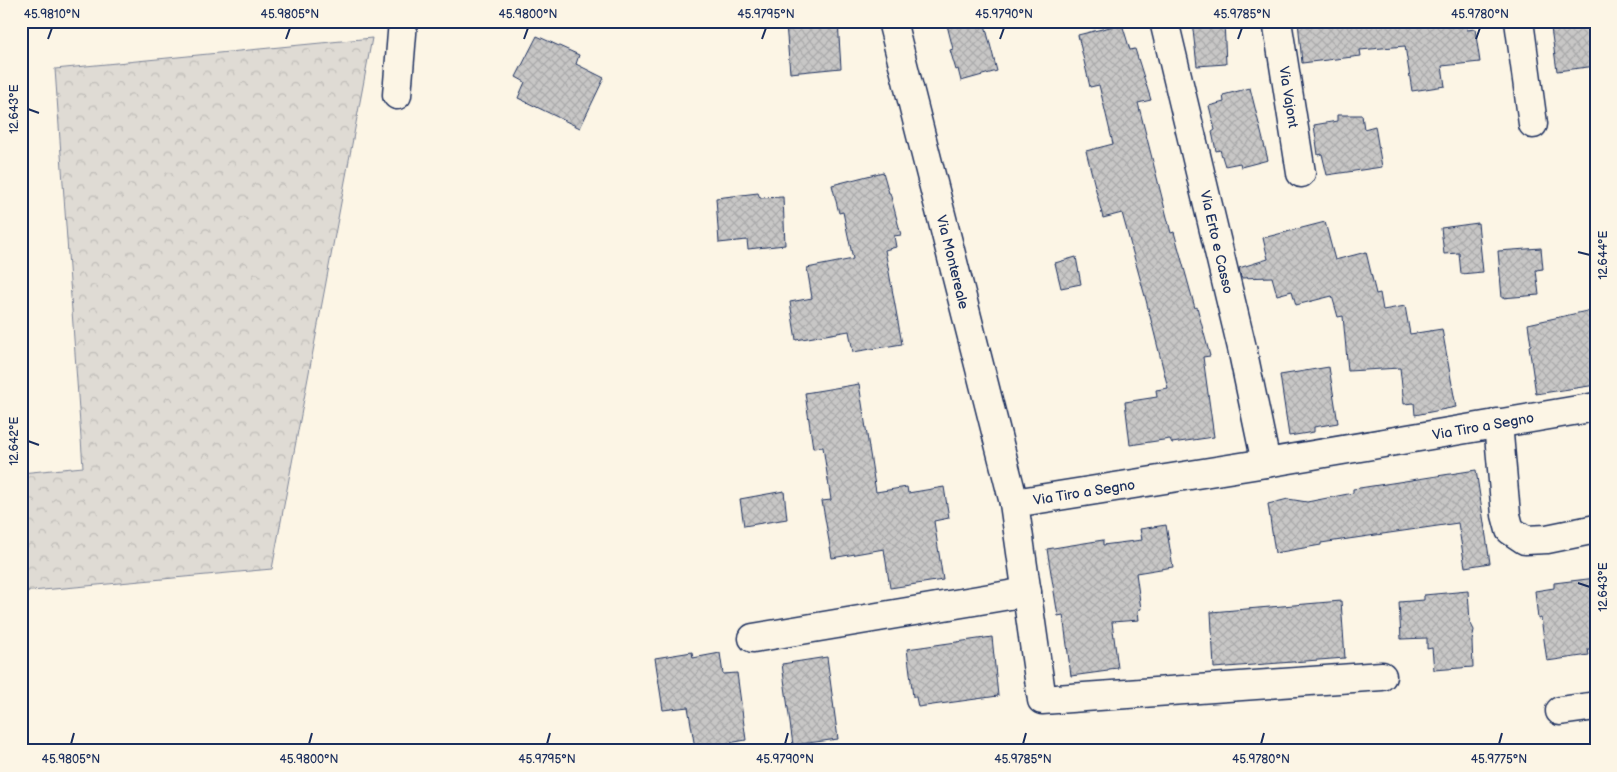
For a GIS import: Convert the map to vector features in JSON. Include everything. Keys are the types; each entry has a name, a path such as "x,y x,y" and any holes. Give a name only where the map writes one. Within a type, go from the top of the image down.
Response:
{"street":[{"path":"397,95 403,21"},
{"name":"Via Montereale","path":"892,21 1014,504"},
{"name":"Via Erto e Casso","path":"1164,21 1242,348 1266,463"},
{"name":"Via Vajont","path":"1277,21 1300,173"},
{"path":"1518,21 1533,124"},
{"name":"Via Tiro a Segno","path":"1382,676 1042,700 1014,504 1596,407"},
{"path":"1498,423 1506,515 1510,530 1525,540 1547,539 1596,529"},
{"path":"753,638 1027,592"},
{"path":"1560,711 1596,706"}],"green space":[{"path":"372,38 272,569 21,592 21,473 83,467 55,69"}],"building":[{"path":"838,21 841,68 790,73 786,24"},
{"path":"946,21 984,21 997,71 961,81 950,50 953,49"},
{"path":"1192,21 1224,21 1226,64 1197,66"},
{"path":"1298,21 1466,21 1467,30 1475,29 1480,62 1442,66 1445,86 1412,91 1405,46 1360,50 1361,56 1302,63"},
{"path":"1596,21 1596,66 1557,71 1551,28"},
{"path":"1122,24 1130,50 1135,49 1151,100 1138,103 1171,233 1174,232 1210,356 1203,357 1214,437 1172,443 1170,439 1130,445 1125,402 1157,397 1156,390 1168,388 1122,213 1103,218 1086,151 1113,144 1099,85 1090,87 1078,35"},
{"path":"537,36 579,55 576,64 604,78 580,128 518,98 525,82 516,77"},
{"path":"1250,88 1268,160 1241,167 1240,163 1225,166 1220,150 1216,151 1212,132 1215,130 1209,106 1224,102 1223,95"},
{"path":"1337,115 1362,115 1364,129 1375,126 1382,167 1327,175 1322,154 1318,155 1314,125 1337,121"},
{"path":"883,172 901,235 894,236 896,247 885,250 902,344 853,352 849,331 796,340 790,302 812,298 807,268 853,259 843,212 839,213 832,185"},
{"path":"758,193 760,198 783,197 785,245 748,249 747,240 719,243 716,198"},
{"path":"1325,222 1335,260 1366,252 1376,294 1380,293 1383,310 1405,306 1410,334 1442,329 1456,407 1415,415 1414,403 1404,404 1400,368 1348,371 1343,316 1338,317 1332,296 1296,305 1292,291 1277,295 1272,277 1241,278 1239,268 1268,259 1263,238"},
{"path":"1478,223 1483,272 1461,274 1459,253 1444,254 1441,228"},
{"path":"1541,248 1543,269 1536,270 1539,295 1502,298 1498,251"},
{"path":"1076,257 1081,284 1061,288 1055,263"},
{"path":"1596,309 1596,385 1536,394 1529,346 1531,345 1528,324"},
{"path":"1329,367 1338,423 1314,427 1314,432 1289,436 1280,375"},
{"path":"859,384 876,492 907,487 908,493 944,487 949,518 934,521 943,580 890,588 884,549 832,558 822,501 831,500 823,447 813,448 805,393"},
{"path":"1476,470 1490,563 1465,567 1458,523 1321,543 1321,545 1275,553 1268,504 1288,499 1307,502 1353,493 1353,489"},
{"path":"784,491 787,519 744,526 740,499"},
{"path":"1166,525 1173,567 1136,573 1141,609 1138,610 1139,620 1112,622 1118,668 1071,676 1063,615 1058,616 1047,549 1103,540 1103,545 1142,540 1140,529"},
{"path":"1596,578 1596,648 1588,649 1589,655 1547,661 1541,618 1538,619 1535,591 1554,588 1554,583"},
{"path":"1468,591 1470,622 1474,630 1472,641 1473,667 1434,670 1432,648 1427,649 1427,638 1401,639 1399,602 1424,600 1424,595"},
{"path":"1341,601 1345,658 1214,668 1211,612"},
{"path":"992,637 998,696 918,707 916,697 913,697 907,649"},
{"path":"692,652 693,658 720,653 723,674 737,673 746,740 723,744 722,749 700,751 699,748 695,748 688,707 663,710 655,658"},
{"path":"827,657 838,739 793,745 782,664"}]}
